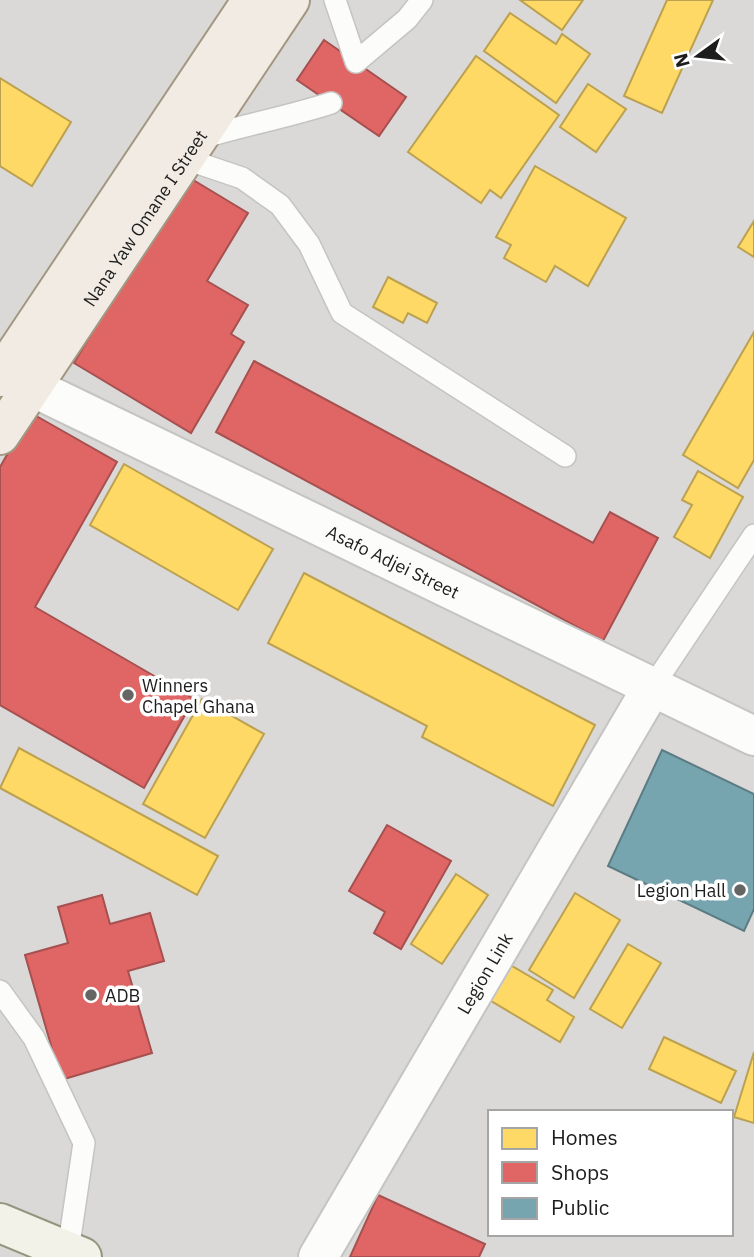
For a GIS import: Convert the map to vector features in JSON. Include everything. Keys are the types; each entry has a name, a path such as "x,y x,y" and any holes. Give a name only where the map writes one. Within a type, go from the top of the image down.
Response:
{"main road":[{"name":"Nana Yaw Omane I Street","path":"0,435 9,375 252,0"},
{"name":"Nana Yaw Omane I Street","path":"9,375 192,149 290,0"}],"street":[{"name":"Asafo Adjei Street","path":"9,375 651,689 754,736"},
{"name":"Legion Link","path":"318,1257 651,689"},
{"path":"0,1223 75,1254"}],"lane":[{"path":"335,0 356,62 407,19 422,0"},
{"path":"192,149 236,127 281,120 331,103"},
{"path":"192,149 242,178 279,205 309,244 342,313 565,456"},
{"path":"651,689 754,535"},
{"path":"0,991 34,1038 84,1143 75,1254"}],"shaded area":[{"path":"0,0 754,0 754,1257 0,1257"}],"building: Homes":[{"path":"520,0 583,0 562,30"},
{"path":"667,0 713,0 662,113 624,96"},
{"path":"510,13 556,44 562,34 590,54 556,103 484,51"},
{"path":"476,56 559,115 501,198 490,190 481,203 408,152"},
{"path":"0,78 71,122 32,186 0,166"},
{"path":"588,84 626,109 596,152 560,127"},
{"path":"535,166 626,218 588,286 555,266 546,282 504,258 511,245 496,237"},
{"path":"754,221 754,257 738,247"},
{"path":"388,277 437,303 427,323 408,313 403,323 373,307"},
{"path":"754,332 754,460 738,488 683,455"},
{"path":"124,464 273,549 238,610 90,525"},
{"path":"698,471 743,497 710,558 674,537 692,505 682,500"},
{"path":"304,573 595,725 553,806 422,737 427,726 268,643"},
{"path":"202,699 264,734 205,838 143,804"},
{"path":"19,748 218,856 197,895 0,788"},
{"path":"456,874 488,895 442,964 411,944"},
{"path":"575,893 620,920 574,998 529,970"},
{"path":"628,944 661,963 622,1028 590,1009"},
{"path":"507,963 553,990 547,1000 574,1017 560,1042 486,998"},
{"path":"664,1037 736,1071 721,1103 649,1069"},
{"path":"754,1052 754,1123 734,1117"}],"building: Shops":[{"path":"324,40 406,97 379,136 297,80"},
{"path":"185,175 248,213 207,281 248,305 231,334 244,342 191,433 74,363"},
{"path":"254,361 593,543 610,512 658,538 603,641 216,432"},
{"path":"31,413 117,462 35,607 194,699 144,788 0,705 0,467"},
{"path":"387,825 451,861 401,949 374,933 385,912 349,891"},
{"path":"102,895 110,924 150,913 164,961 128,971 152,1053 61,1080 25,955 68,943 58,907"},
{"path":"378,1195 485,1244 479,1257 350,1257"}],"building: Public":[{"path":"662,750 754,794 754,909 744,931 608,866"}],"place":[{"name":"Winners Chapel Ghana","path":"128,695"},
{"name":"Legion Hall","path":"740,890"},
{"name":"ADB","path":"91,995"}]}
